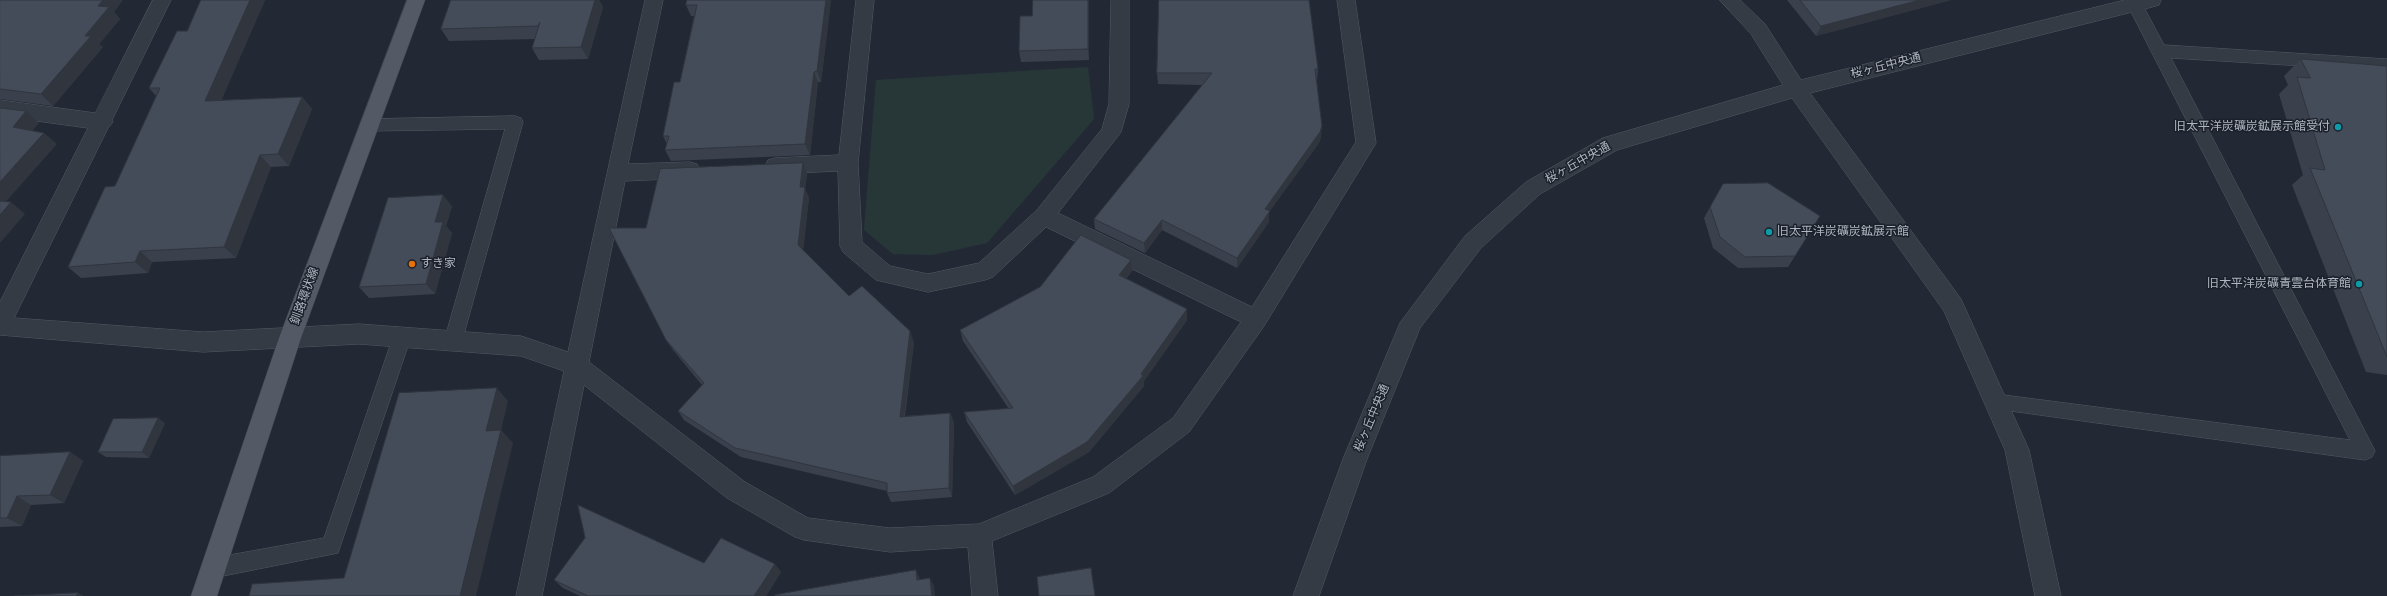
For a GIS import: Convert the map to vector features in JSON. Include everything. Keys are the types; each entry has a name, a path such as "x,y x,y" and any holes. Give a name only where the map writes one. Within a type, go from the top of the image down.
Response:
{"main road":[{"name":"釧路環状線","path":"204,596 290,338 368,125 416,0"}],"street":[{"path":"162,0 103,122 0,325 203,342 359,334 521,346 576,365 736,490 804,529 890,540 979,535 1102,486 1181,425 1256,319 1366,143 1346,0"},
{"path":"529,596 616,173 654,0"},
{"path":"865,0 848,163 851,246 884,274 928,283 984,271 1044,216 1111,132 1119,104 1120,0"},
{"path":"1728,0 1758,29 1796,88 1952,306 2017,450 2048,596"},
{"name":"桜ヶ丘中央通","path":"1306,596 1355,458 1411,323 1473,242 1533,188 1610,144 1796,88 2143,2"},
{"path":"0,108 103,122"},
{"path":"755,167 848,163"},
{"path":"616,173 708,169"},
{"path":"1044,216 1256,319"},
{"path":"979,535 985,596"}],"lane":[{"path":"1996,402 2365,451 2159,51 2143,2"},
{"path":"2159,51 2387,65"},
{"path":"368,125 515,122 453,341"},
{"path":"213,568 331,546 402,337"}],"shaded area":[{"path":"1088,67 1094,119 987,243 932,255 893,254 864,230 876,80"}],"building":[{"path":"0,0 103,0 98,6 109,7 85,36 91,36 41,94 0,89"},
{"path":"201,0 250,0 205,101 302,97 278,154 260,155 224,247 140,251 135,262 68,267 105,187 115,186 160,88 149,88 177,31 187,31"},
{"path":"451,0 595,0 581,47 532,48 540,22 538,26 441,29"},
{"path":"687,0 826,0 817,71 814,72 805,144 665,150 669,136 663,136 674,82 680,82 697,5 686,5"},
{"path":"1033,0 1088,0 1088,49 1019,51 1020,16 1032,16"},
{"path":"1159,0 1309,0 1318,69 1315,69 1322,126 1320,132 1265,209 1270,211 1237,258 1162,220 1144,243 1094,219 1212,73 1157,73"},
{"path":"1800,0 1920,0 1821,26"},
{"path":"2301,59 2387,66 2387,357 2310,168 2325,170 2297,77 2310,78"},
{"path":"0,108 26,111 13,127 44,133 0,182"},
{"path":"803,163 800,187 805,187 798,245 849,296 862,286 910,331 900,417 950,413 949,488 887,493 887,483 735,448 678,411 704,383 666,340 609,228 646,228 660,169"},
{"name":"旧太平洋炭礦炭鉱展示館","path":"1768,183 1820,216 1795,256 1745,257 1720,237 1710,207 1723,184"},
{"name":"すき家","path":"443,195 435,222 443,222 426,284 359,287 388,198"},
{"path":"0,201 11,202 0,215"},
{"path":"1081,235 1131,260 1119,275 1187,309 1141,374 1143,376 1087,442 1013,486 964,412 1013,408 960,330 1040,287"},
{"path":"497,388 486,431 501,430 460,596 249,596 252,584 344,578 399,393"},
{"path":"158,418 142,452 98,452 113,419"},
{"path":"70,452 50,495 17,496 7,518 0,518 0,456"},
{"path":"578,505 704,563 721,538 775,564 754,596 588,596 554,580 585,538"},
{"path":"1091,568 1095,596 1039,596 1037,577"},
{"path":"916,570 917,580 930,578 932,596 775,596 775,595"},
{"path":"78,593 76,596 14,596"}],"place":[{"name":"旧太平洋炭礦炭鉱展示館受付","path":"2338,127"},
{"name":"旧太平洋炭礦炭鉱展示館","path":"1769,232"},
{"name":"すき家","path":"412,264"},
{"name":"旧太平洋炭礦青雲台体育館","path":"2359,284"}]}
